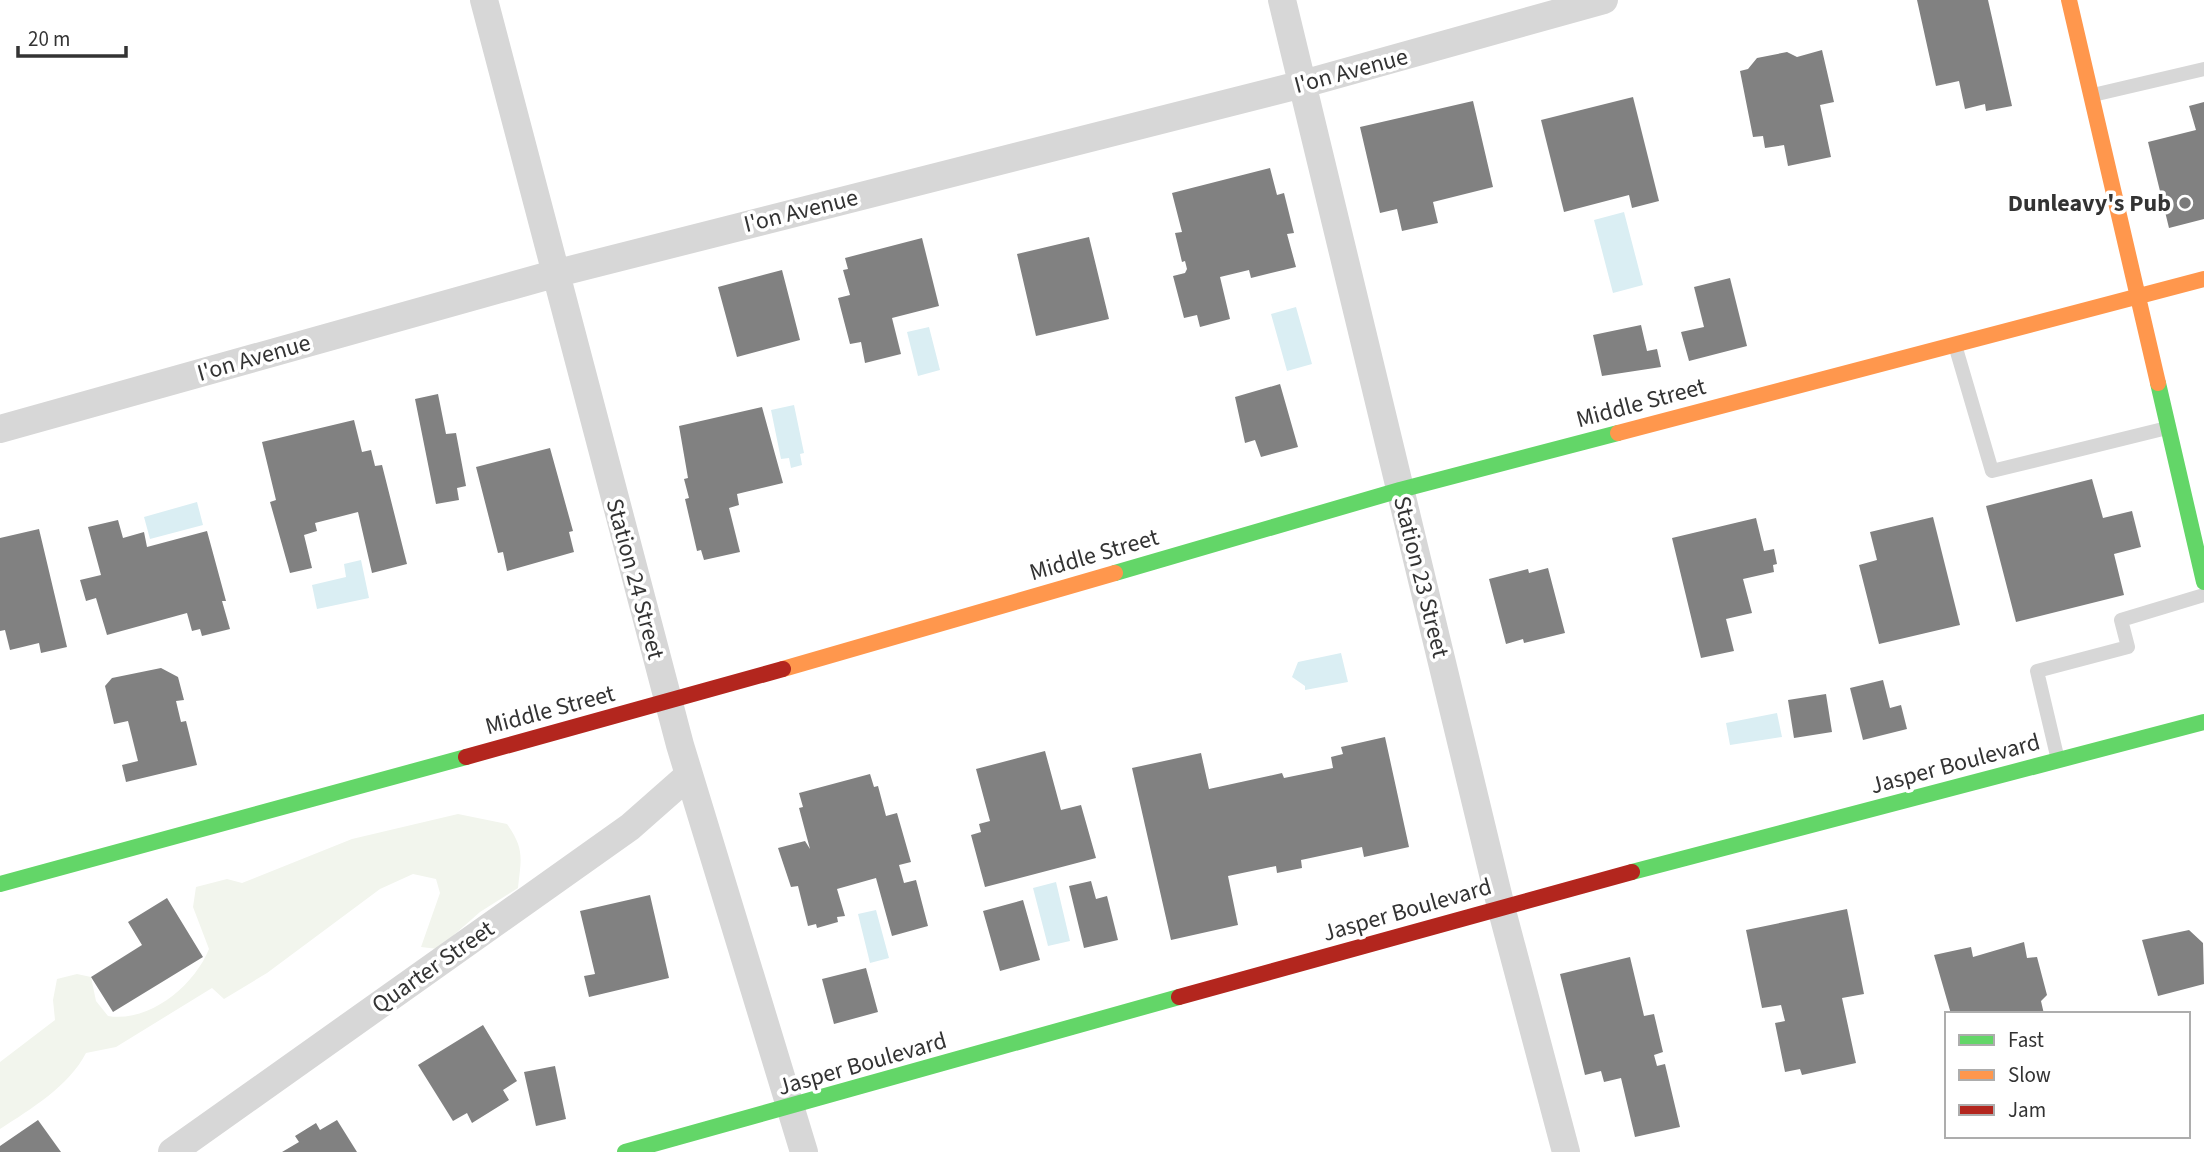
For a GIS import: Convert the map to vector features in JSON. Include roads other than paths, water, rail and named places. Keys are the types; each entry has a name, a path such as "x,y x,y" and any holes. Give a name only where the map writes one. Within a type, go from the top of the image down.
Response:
{"street":[{"name":"Station 24 Street","path":"484,0 668,702 793,1107 804,1152"},
{"name":"Station 23 Street","path":"1283,0 1501,907 1566,1152"},
{"name":"I'on Avenue","path":"0,429 554,274 1303,84 1604,0"},
{"path":"2069,0 2168,428 2198,533 2204,582"},
{"name":"Middle Street","path":"0,884 668,702 1400,490 2204,279"},
{"name":"Jasper Boulevard","path":"625,1152 1501,907 2204,722"},
{"name":"Quarter Street","path":"172,1152 631,827 689,775"}],"lane":[{"path":"2091,95 2204,69"},
{"path":"1955,345 1992,471 2168,428"},
{"path":"2058,760 2038,671 2127,647 2121,620 2204,594"}],"place":[{"name":"Dunleavy's Pub","path":"2185,203"}]}
